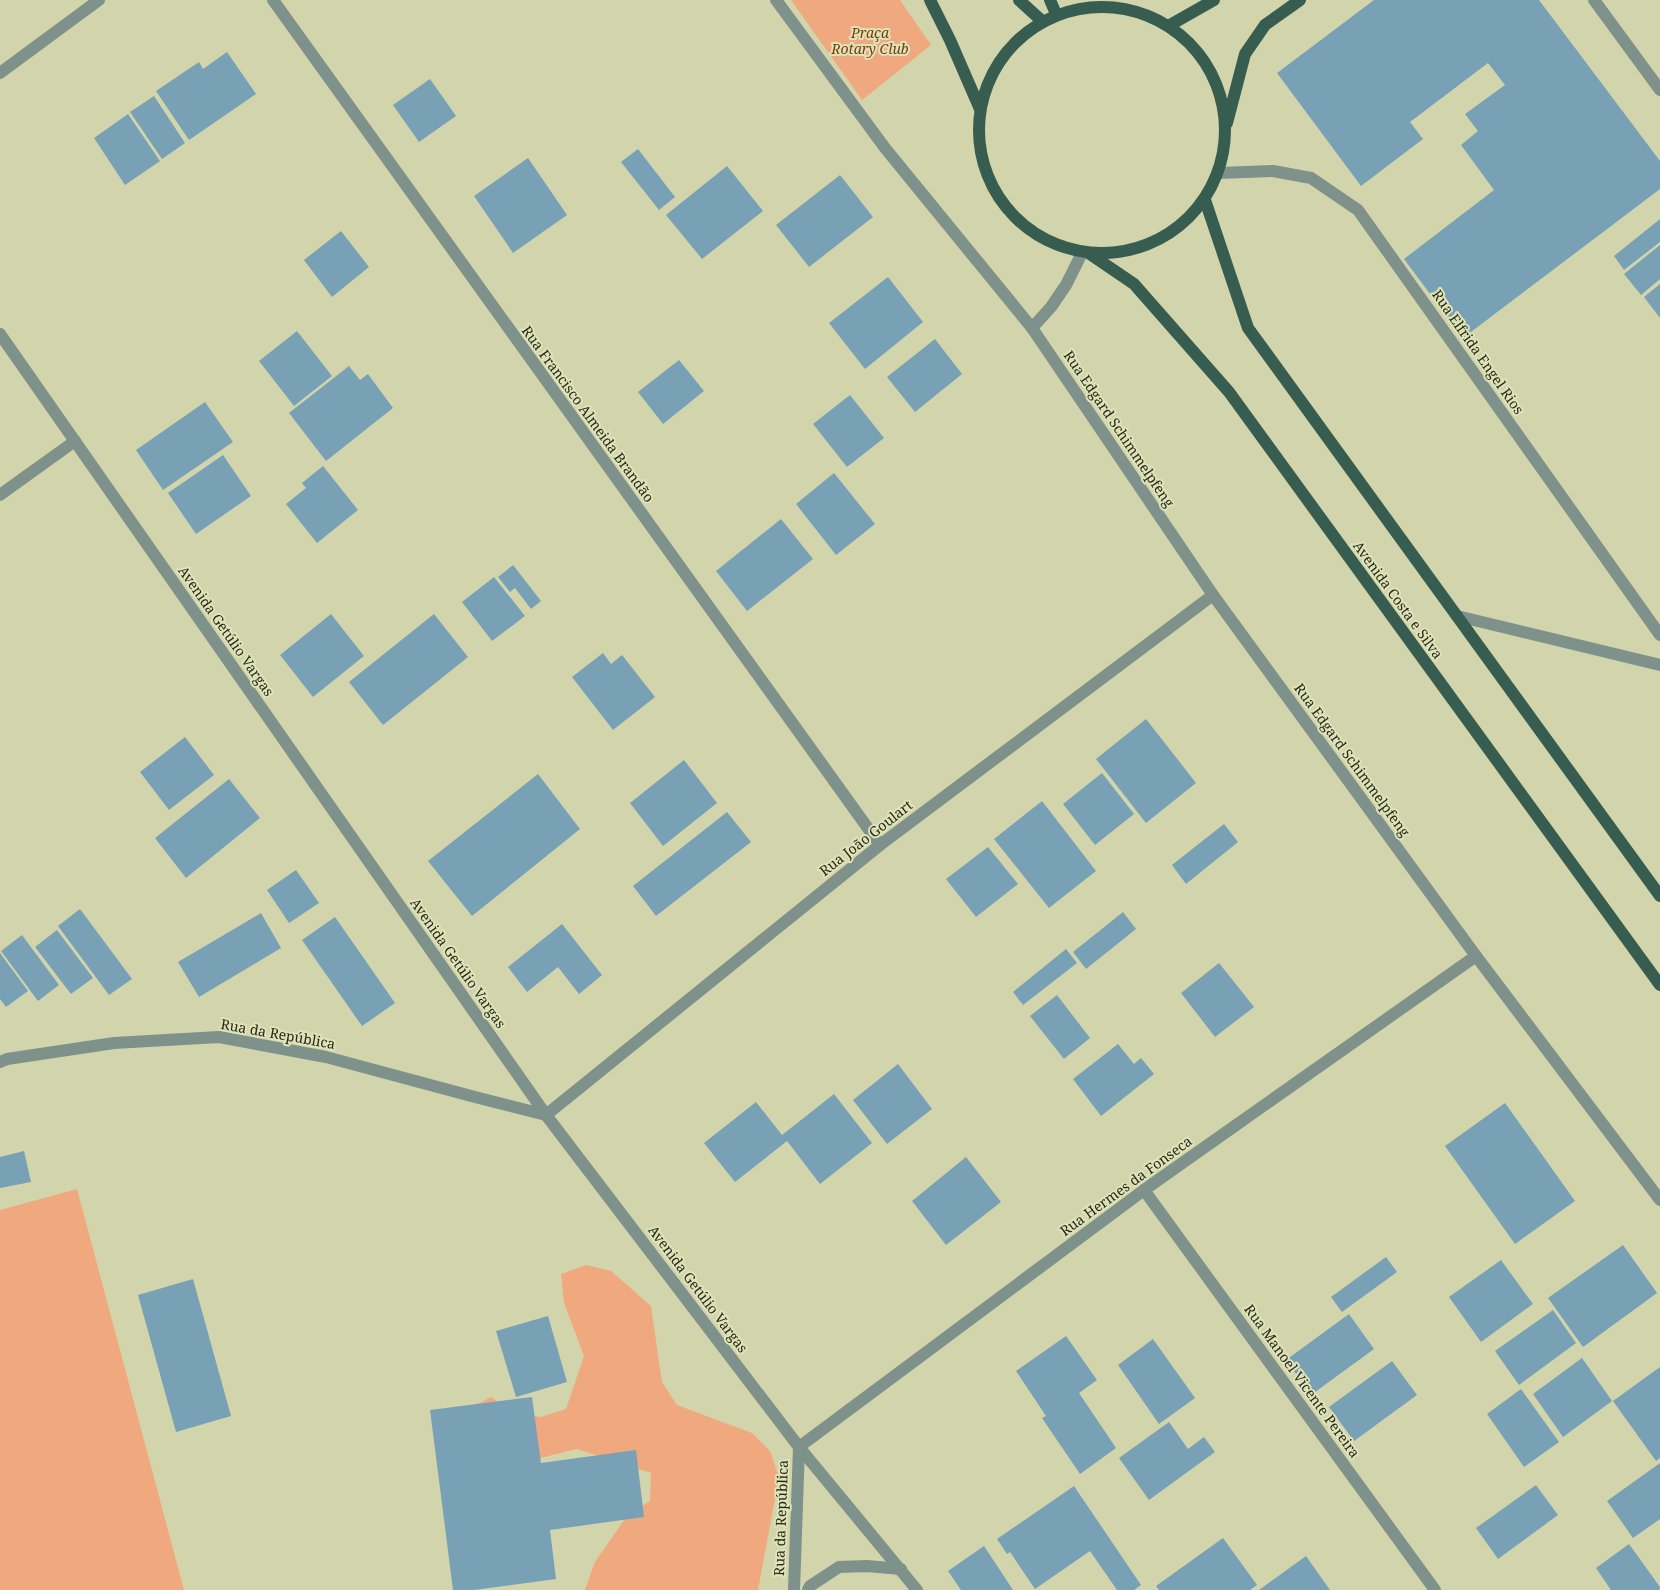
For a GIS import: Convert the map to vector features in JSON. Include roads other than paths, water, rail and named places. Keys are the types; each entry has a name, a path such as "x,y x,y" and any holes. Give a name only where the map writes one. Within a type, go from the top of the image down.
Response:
{"main road":[{"name":"Avenida Costa e Silva","path":"930,0 950,40 980,109"},
{"path":"1019,0 1042,20"},
{"path":"1050,0 1056,14"},
{"path":"1170,25 1214,0"},
{"path":"1227,125 1245,54 1266,26 1300,0"},
{"name":"Avenida Costa e Silva","path":"1086,253 1134,250 1174,232 1205,200 1219,173 1227,125 1211,68 1170,25 1124,4 1092,5 1056,14 1042,20 1020,37 1001,58 987,82 980,109 978,131 986,174 1008,211 1041,238 1086,253 1134,284 1229,392 1660,985"},
{"path":"1205,200 1248,328 1660,896"}],"street":[{"path":"0,73 98,0"},
{"name":"Rua Francisco Almeida Brandão","path":"273,0 880,845"},
{"name":"Rua Edgard Schimmelpfeng","path":"776,0 886,148 1032,328 1212,594 1476,956 1660,1200"},
{"path":"1594,0 1660,90"},
{"name":"Rua Elfrida Engel Rios","path":"1219,173 1273,171 1311,178 1358,210 1660,635"},
{"path":"1032,328 1051,307 1086,253"},
{"name":"Avenida Getúlio Vargas","path":"0,334 546,1115 798,1447 917,1590"},
{"path":"0,495 75,441"},
{"name":"Rua João Goulart","path":"546,1115 880,845 1212,594"},
{"path":"1457,616 1660,665"},
{"name":"Rua Hermes da Fonseca","path":"798,1447 1144,1190 1476,956"},
{"name":"Rua da República","path":"0,1062 8,1059 114,1043 219,1037 326,1057 546,1115"},
{"name":"Rua Manoel Vicente Pereira","path":"1144,1190 1435,1590"},
{"name":"Rua da República","path":"794,1590 798,1447"},
{"path":"808,1590 810,1586 838,1567 867,1566 901,1569"}],"park label":[{"name":"Praça Rotary Club","path":"870,42"}]}
